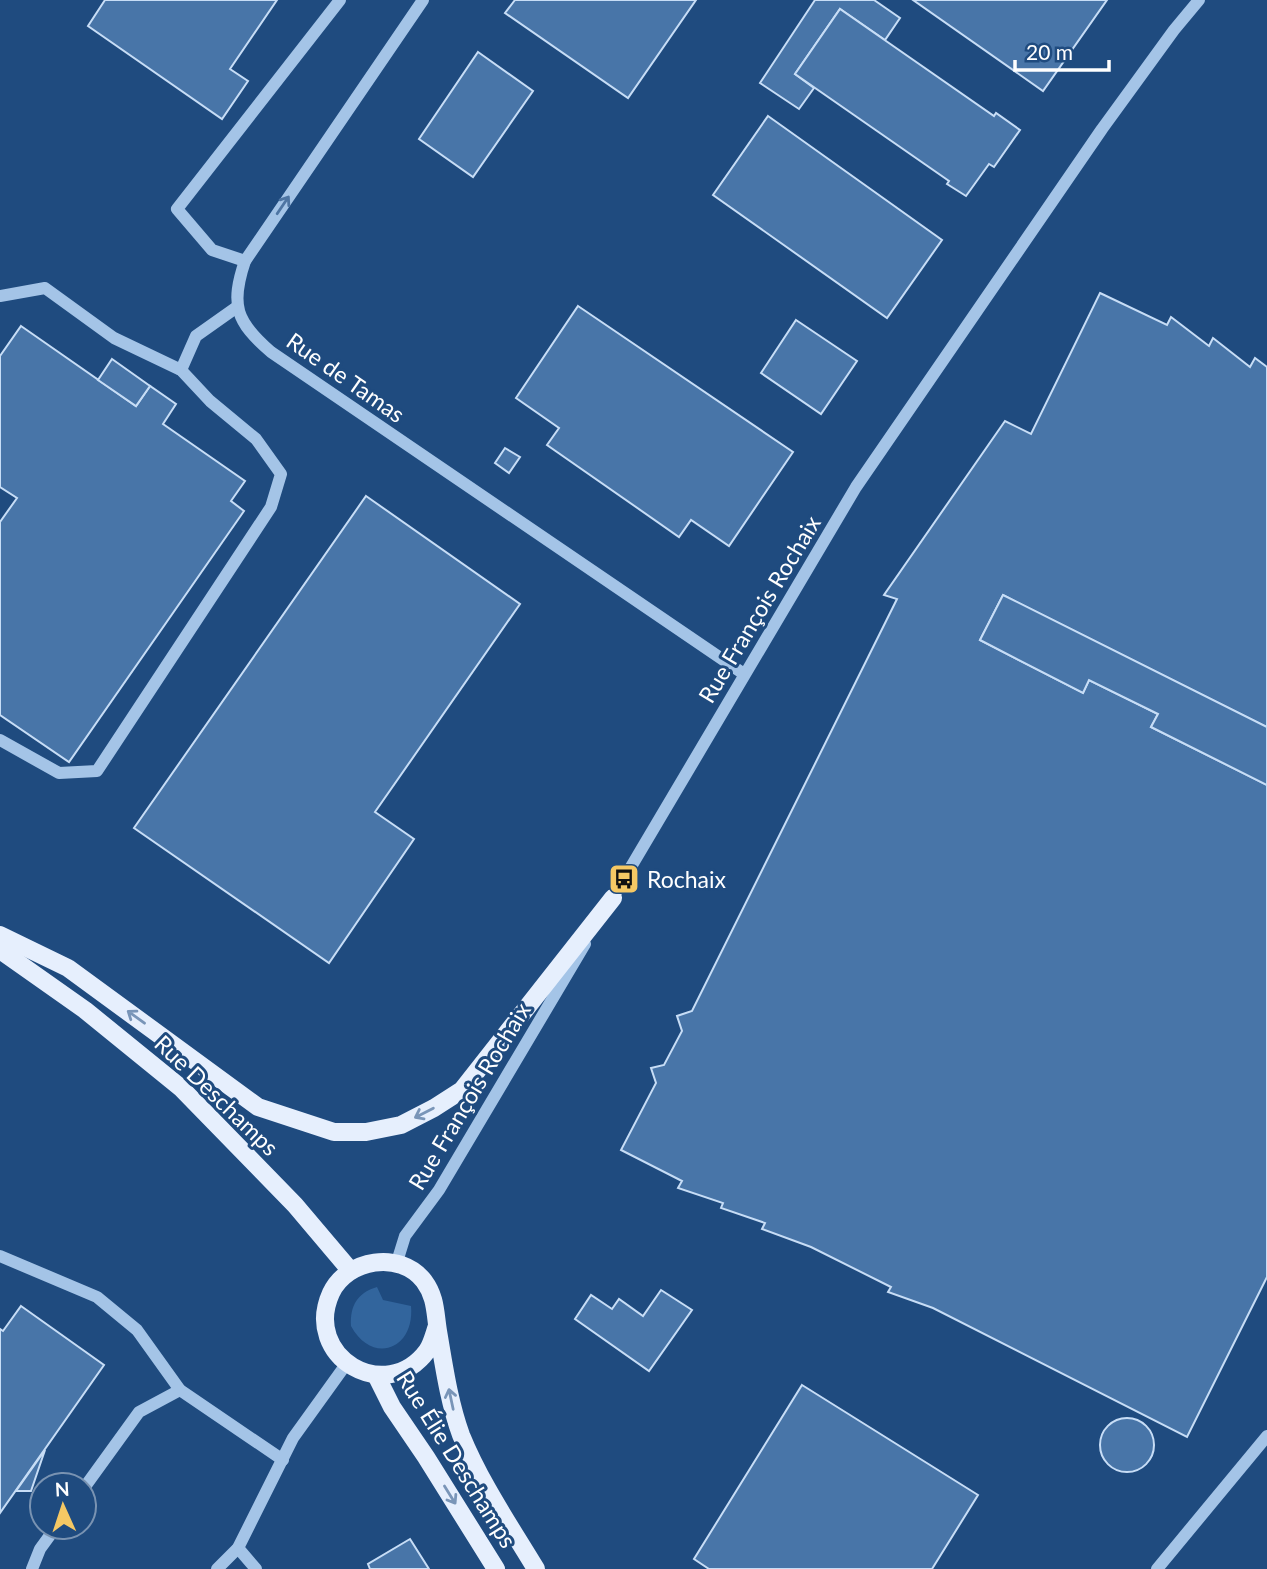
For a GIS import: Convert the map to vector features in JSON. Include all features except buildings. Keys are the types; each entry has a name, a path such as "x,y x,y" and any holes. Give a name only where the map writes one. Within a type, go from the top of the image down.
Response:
{"main road":[{"path":"0,935 68,968 258,1107 334,1132 366,1132 401,1125 462,1090 613,898"},
{"name":"Rue Deschamps","path":"0,950 85,1010 181,1088 295,1205 350,1270"},
{"path":"383,1261 396,1265 409,1268 424,1281 437,1307 437,1326 428,1349 415,1364 396,1373 376,1375 353,1367 338,1355 330,1344 324,1325 325,1306 335,1284 350,1270 363,1264 383,1261"},
{"name":"Rue Élie Deschamps","path":"437,1326 452,1405 462,1436 492,1497 536,1569"},
{"name":"Rue Élie Deschamps","path":"376,1375 391,1407 426,1457 496,1569"}],"street":[{"path":"245,261 212,250 177,209 340,0"},
{"path":"181,370 196,336 237,307 237,284 245,261 423,0"},
{"name":"Rue François Rochaix","path":"396,1265 405,1236 439,1190 856,487 1102,129 1199,0"},
{"path":"0,296 45,288 114,338 181,370 210,401 256,439 281,474 271,507 97,771 59,774 0,740"},
{"name":"Rue de Tamas","path":"237,307 250,333 271,352 744,674"},
{"path":"0,1256 97,1297 137,1330 180,1390 283,1460"},
{"path":"217,1569 238,1548 293,1438 347,1363"},
{"path":"96,1471 139,1412 180,1390"},
{"path":"1157,1569 1267,1436"},
{"path":"32,1569 46,1541"},
{"path":"238,1548 256,1569"}],"shaded area":[{"path":"377,1287 383,1300 411,1306 406,1333 399,1342 390,1347 370,1346 351,1326 356,1301 364,1293"}],"place":[{"name":"Rochaix","path":"624,879"}]}
